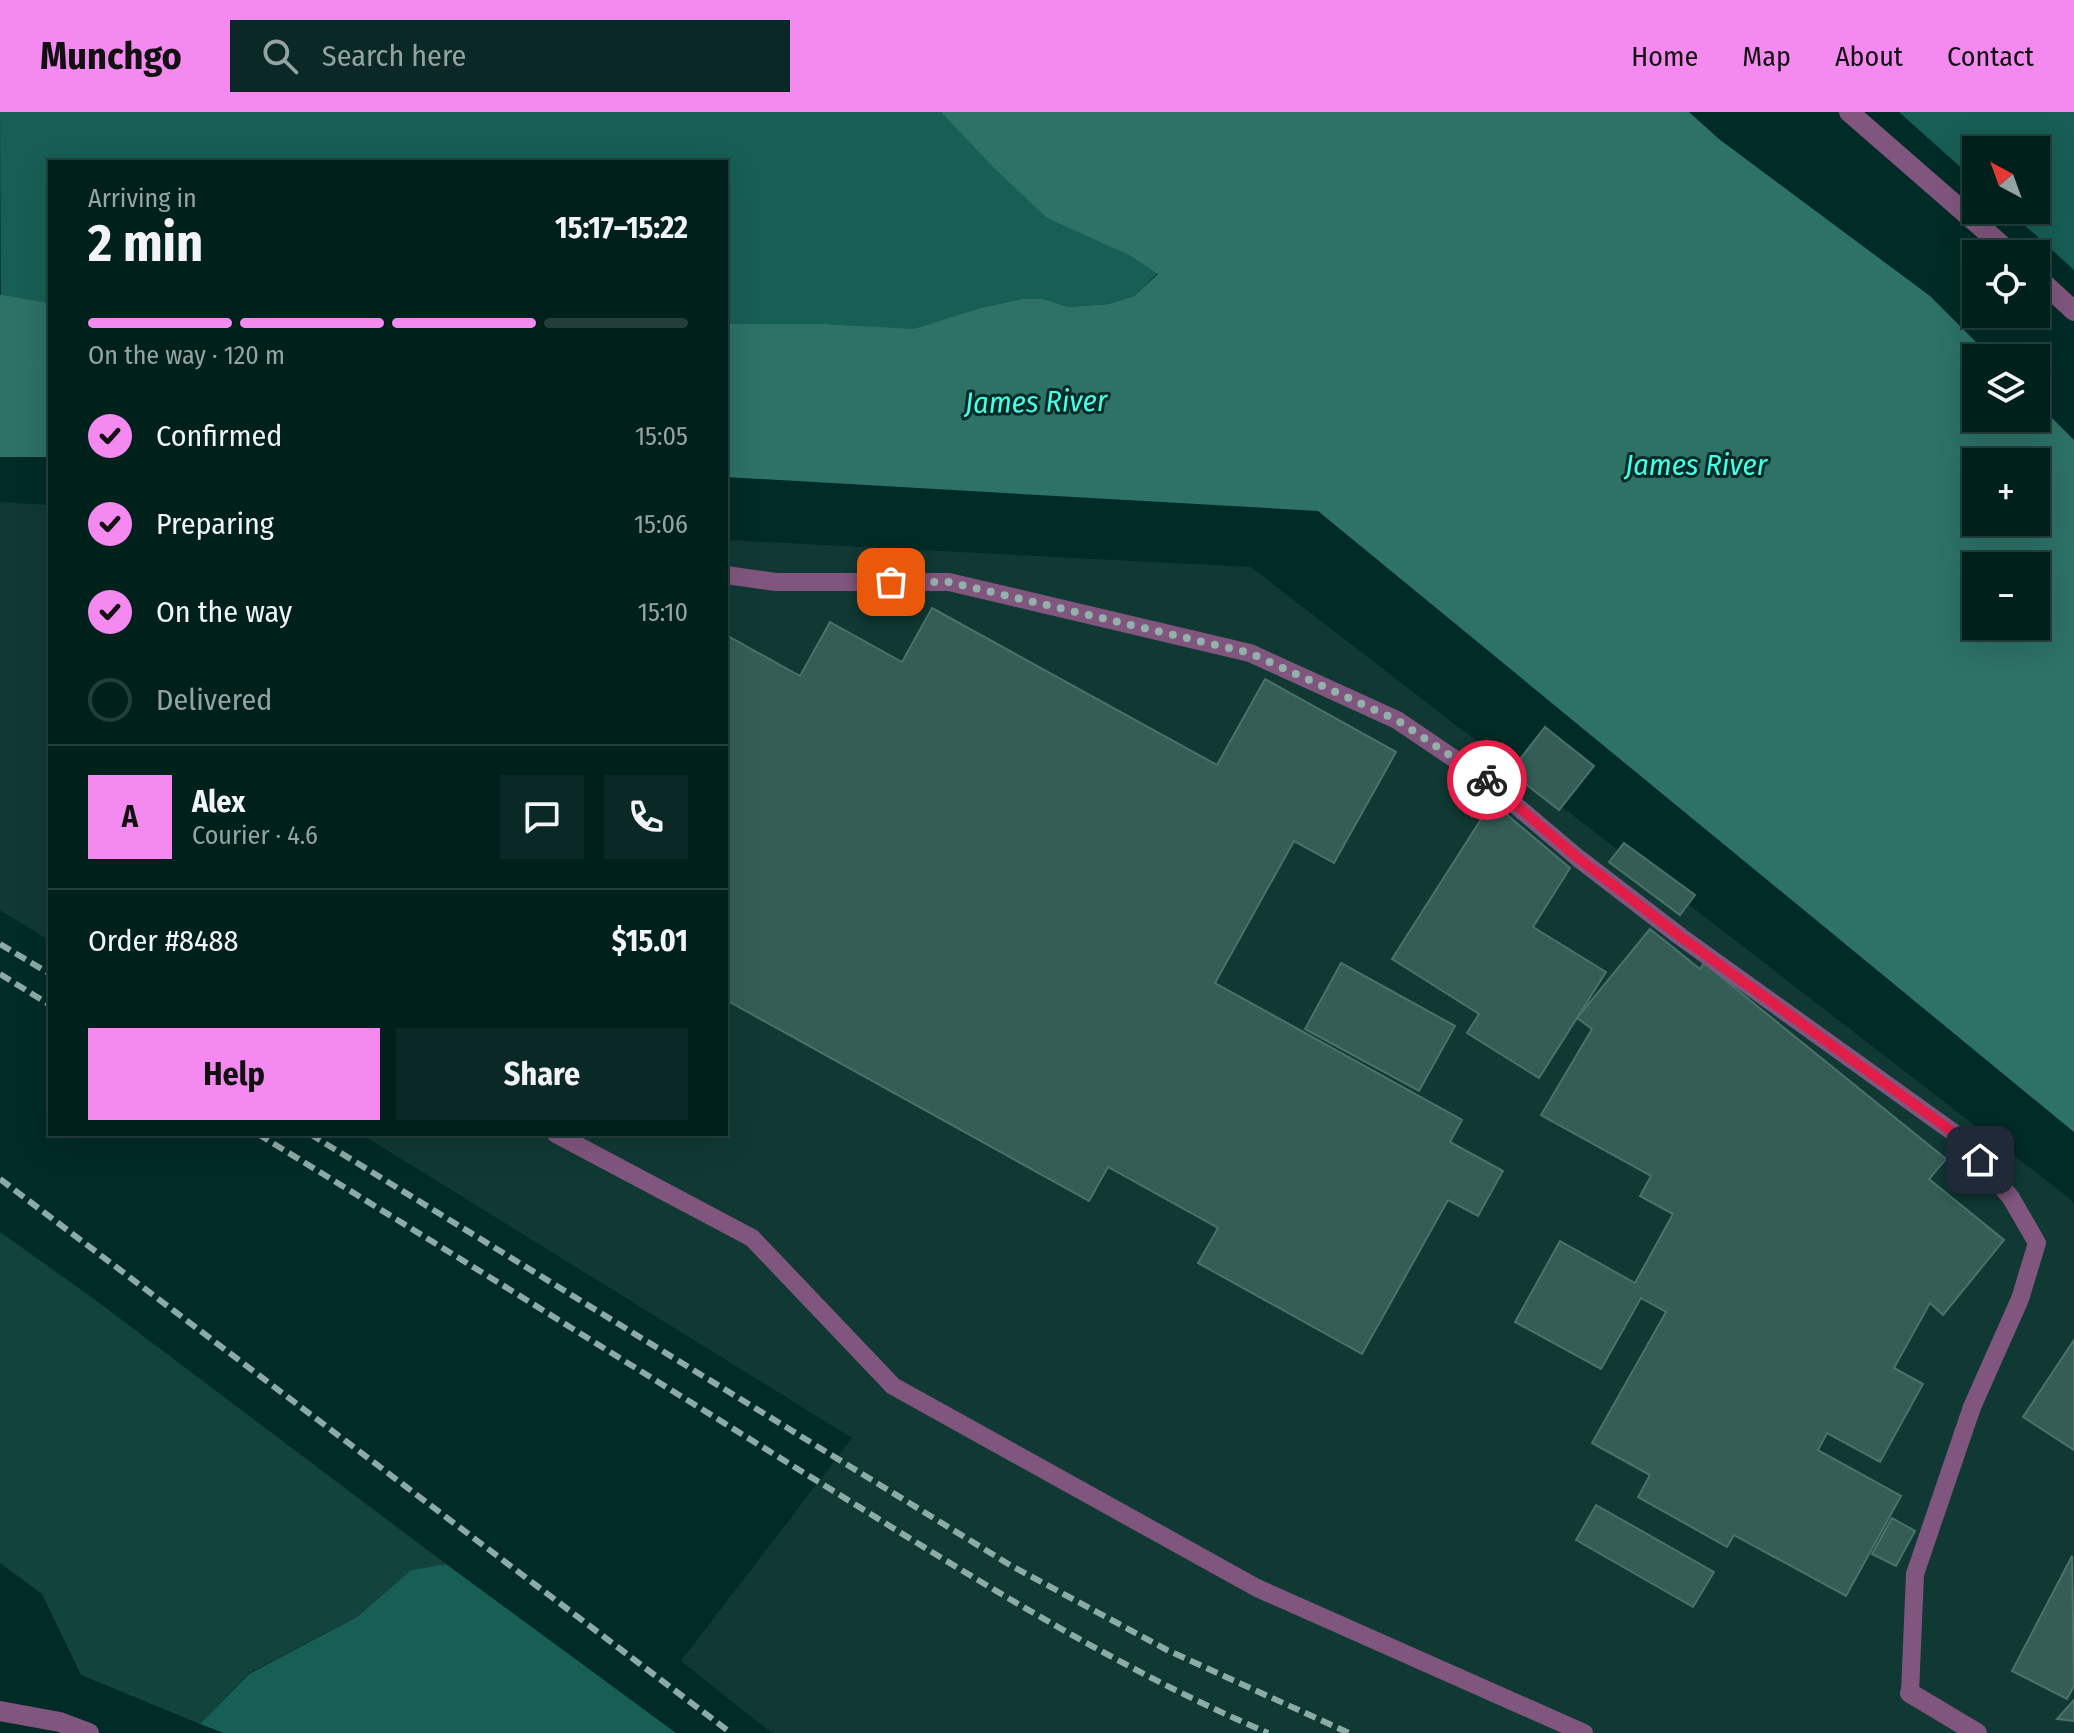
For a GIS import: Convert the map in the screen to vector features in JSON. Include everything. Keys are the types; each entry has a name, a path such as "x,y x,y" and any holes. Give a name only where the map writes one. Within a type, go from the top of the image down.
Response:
{"street":[{"path":"1849,112 1996,240"},
{"path":"2050,289 2074,311"},
{"path":"1910,1693 1977,1733"},
{"path":"0,1711 27,1725 60,1722 89,1733"}],"lane":[{"path":"728,575 776,582 949,582 1250,653 1277,665 1397,720 1487,781 1578,858 1681,937 1964,1140 2011,1198 2037,1243 2020,1299 1972,1407 1915,1574 1910,1693"},
{"path":"560,1136 752,1238 893,1386 1257,1588 1584,1733"}],"shaded area":[{"path":"0,112 941,112 1129,255 1158,273 1134,296 1108,304 1068,307 1044,299 1021,299 980,308 914,330 825,324 728,324 728,160 48,160 48,362 1,357"},
{"path":"1899,112 2074,112 2074,270 2050,248 2050,240 2041,240 2023,224 2050,224 2050,136 1962,136 1962,168"},
{"path":"0,502 48,505 48,940 0,910"},
{"path":"728,540 1251,567 2074,1203 2074,1733 772,1733 681,1661 852,1438 364,1136 728,1136"},
{"path":"0,1232 90,1296 446,1564 411,1570 357,1617 249,1673 200,1724 81,1675 42,1594 0,1563"},
{"path":"446,1564 676,1733 224,1733 200,1724 249,1674 357,1617 411,1570"}],"water":[{"name":"James River","path":"941,112 1689,112 1719,139 1930,296 1978,344 1962,344 1962,432 2050,432 2050,416 2074,440 2074,1132 1318,511 728,477 728,324 825,324 914,329 980,308 1021,299 1044,299 1068,307 1108,304 1134,296 1158,274 1129,255 1047,218"},
{"path":"0,357 48,362 48,457 0,457"}],"building":[{"path":"932,608 1217,765 1265,679 1396,752 1334,863 1294,841 1215,983 1462,1120 1450,1142 1503,1171 1478,1216 1448,1200 1362,1354 1198,1263 1218,1228 1108,1167 1089,1201 728,1001 728,636 800,676 830,622 902,662"},
{"path":"1545,727 1594,766 1559,810 1510,772"},
{"path":"1492,802 1570,868 1533,927 1606,972 1539,1078 1467,1033 1479,1014 1392,959"},
{"path":"1624,843 1695,895 1680,915 1609,862"},
{"path":"1650,929 1700,969 1704,963 1946,1159 1929,1179 2004,1240 1943,1315 1930,1303 1894,1368 1923,1384 1880,1462 1827,1433 1818,1450 1901,1496 1846,1596 1734,1535 1727,1547 1638,1497 1650,1475 1592,1443 1666,1312 1641,1298 1601,1369 1515,1322 1560,1241 1635,1283 1673,1214 1640,1196 1651,1176 1541,1115 1592,1029 1577,1018"},
{"path":"1341,963 1455,1026 1419,1091 1305,1029"},
{"path":"2074,1340 2074,1450 2023,1417"},
{"path":"1596,1505 1714,1572 1693,1607 1576,1540"},
{"path":"1892,1518 1915,1531 1896,1566 1872,1554"},
{"path":"2072,1556 2074,1686 2067,1699 2012,1671"},
{"path":"2074,1700 2074,1721 2057,1719"}],"waterway":[{"name":"James River","path":"0,327 48,336"}],"railway":[{"path":"0,944 48,973"},
{"path":"0,974 48,1004"},
{"path":"261,1136 1026,1608 1145,1675 1268,1733"},
{"path":"313,1136 1010,1565 1167,1650 1349,1733"},
{"path":"0,1179 731,1733"}],"way so far":[{"path":"891,582 949,582 1250,653 1397,720 1487,780"}],"route":[{"path":"1487,780 1578,858 1681,937 1964,1140 1980,1160"}]}
